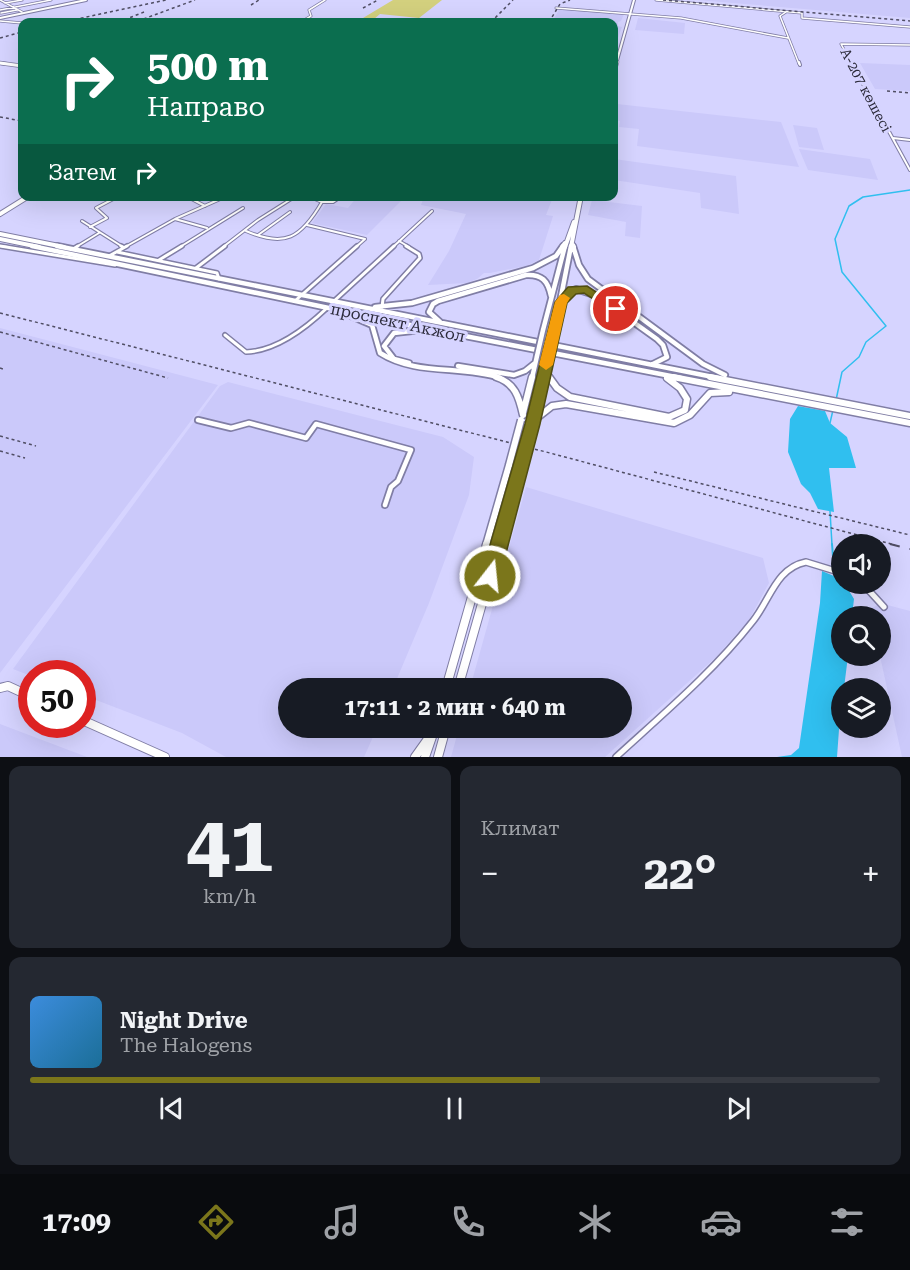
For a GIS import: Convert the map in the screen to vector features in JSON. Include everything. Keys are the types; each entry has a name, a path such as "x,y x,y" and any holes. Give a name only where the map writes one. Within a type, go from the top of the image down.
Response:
{"main road":[{"path":"0,19 81,0"},
{"path":"0,19 86,0"},
{"path":"618,58 634,0"},
{"path":"0,63 18,65"},
{"path":"0,214 21,201"},
{"path":"461,678 533,423 561,302 580,201"},
{"path":"449,678 522,418 565,243 577,215"},
{"name":"проспект Акжол","path":"0,234 910,416"},
{"name":"проспект Акжол","path":"0,239 429,329 910,423"},
{"path":"353,306 382,308 412,303 538,266 556,256 565,243"},
{"path":"573,245 577,262 588,279 703,364 731,378 753,383"},
{"path":"444,324 429,312 433,304 438,301 526,275 536,275 546,279 551,296"},
{"path":"561,302 568,293 579,289 601,297 663,345 667,357 652,364"},
{"path":"336,309 374,326 380,353 391,362 414,367 459,369 497,377 506,382 514,388 522,418"},
{"path":"429,329 402,330 390,335 384,346 394,359 406,362 459,366 514,375 525,371 536,359"},
{"path":"545,370 557,388 570,397 667,417 683,412 687,404 683,389 670,379 651,373"},
{"path":"533,423 552,406 566,404 674,423 689,417 710,392 750,392"},
{"path":"0,688 8,686 18,691"},
{"path":"96,726 165,757"},
{"path":"415,757 428,738"},
{"path":"425,757 431,738"},
{"path":"438,757 443,738"}],"street":[{"path":"0,0 22,12"},
{"path":"5,3 22,0"},
{"path":"0,11 51,0"},
{"path":"308,18 311,16 309,10 325,0"},
{"path":"656,0 787,11 802,13 802,18 910,27"},
{"path":"556,8 708,22 788,38"},
{"path":"0,11 18,10"},
{"path":"787,11 780,16 800,65"},
{"path":"0,19 18,22"},
{"name":"А-207 көшесі","path":"910,45 841,44 910,170"},
{"path":"892,138 910,140"},
{"path":"90,227 107,218 96,208 109,201"},
{"path":"196,201 206,206"},
{"path":"109,256 175,219 216,201"},
{"path":"196,268 289,201"},
{"path":"245,231 270,241 283,240 306,225 322,202 334,201"},
{"path":"158,260 243,208"},
{"path":"333,302 432,211"},
{"path":"257,235 290,213"},
{"path":"175,219 185,224 196,223 208,228"},
{"path":"82,221 123,247"},
{"path":"306,225 365,239"},
{"path":"73,249 100,232"},
{"path":"296,300 365,239"},
{"path":"382,308 383,299 420,258 419,254 399,241"},
{"path":"0,246 92,263 123,265"},
{"path":"116,251 217,273 219,279"},
{"path":"225,335 246,352 259,351 306,326 327,308"},
{"path":"198,420 231,428 249,423 306,438 316,424 411,450 398,481 391,487 385,505"},
{"path":"616,757 707,674 755,619 779,575 803,562 831,569"},
{"path":"872,594 882,606"}],"shaded area":[{"path":"393,0 442,0 419,18 380,14 375,18 363,18"},
{"path":"697,0 910,0 910,18 745,4"},
{"path":"560,8 624,14 618,22 618,18 554,18"},
{"path":"638,18 685,23 684,34 635,30"},
{"path":"618,26 622,27 618,38"},
{"path":"860,63 910,65 910,91 875,89"},
{"path":"618,104 781,122 799,167 637,146 639,129 619,127 620,121 618,121"},
{"path":"793,125 817,128 824,150 799,147"},
{"path":"799,149 870,159 878,180 808,170"},
{"path":"618,160 736,176 739,214 701,208 700,193 618,181"},
{"path":"354,201 401,201 367,235 312,223 326,204 348,208"},
{"path":"422,201 551,201 546,215 553,216 539,260 526,266 484,273 467,283 428,285 449,251 466,214 421,205"},
{"path":"592,201 642,206 640,238 625,236 626,222 588,215"},
{"path":"0,328 218,385 0,673"},
{"path":"228,382 443,437 474,457 469,495 429,603 397,678 278,678 278,738 373,738 364,757 226,757 182,733 96,700 96,660 20,660 220,386"},
{"path":"798,406 825,411 830,423 847,437 856,468 829,468 834,512 818,509 810,493 801,484 788,452 790,419"},
{"path":"526,487 763,558 769,583 749,620 716,657 632,733 632,678 473,678"},
{"path":"822,571 831,575 831,594 851,594 854,599 853,606 831,606 831,666 847,666 845,678 831,678 831,738 838,738 837,757 777,757 791,755 799,748 820,603"},
{"path":"880,603 910,611 910,757 902,757 891,706 891,678 885,678 882,666 891,666 891,606 876,606"},
{"path":"0,724 18,731 18,738 37,738 87,757 0,757"},
{"path":"456,738 626,738 605,757 451,757"}],"waterway":[{"path":"836,400 842,372 859,357 866,342 886,326 842,272 835,239 849,206 863,197 910,190"},
{"path":"830,423 833,410"},
{"path":"830,511 831,534"}],"railway":[{"path":"82,18 166,0"},
{"path":"146,18 195,0"},
{"path":"251,5 259,0"},
{"path":"363,8 378,0"},
{"path":"495,18 513,0"},
{"path":"551,18 560,4 570,0"},
{"path":"663,0 910,21"},
{"path":"129,18 144,12"},
{"path":"0,38 18,33"},
{"path":"887,91 910,93"},
{"path":"0,117 18,120"},
{"path":"0,313 550,453 895,545"},
{"path":"0,332 168,378"},
{"path":"0,436 36,446"},
{"path":"0,451 25,458"},
{"path":"654,472 910,535"},
{"path":"891,544 910,549"}],"slow traffic":[{"path":"546,365 561,302 564,298"}],"route":[{"path":"490,576 521,468 561,302 573,290 587,290 616,309"}]}
